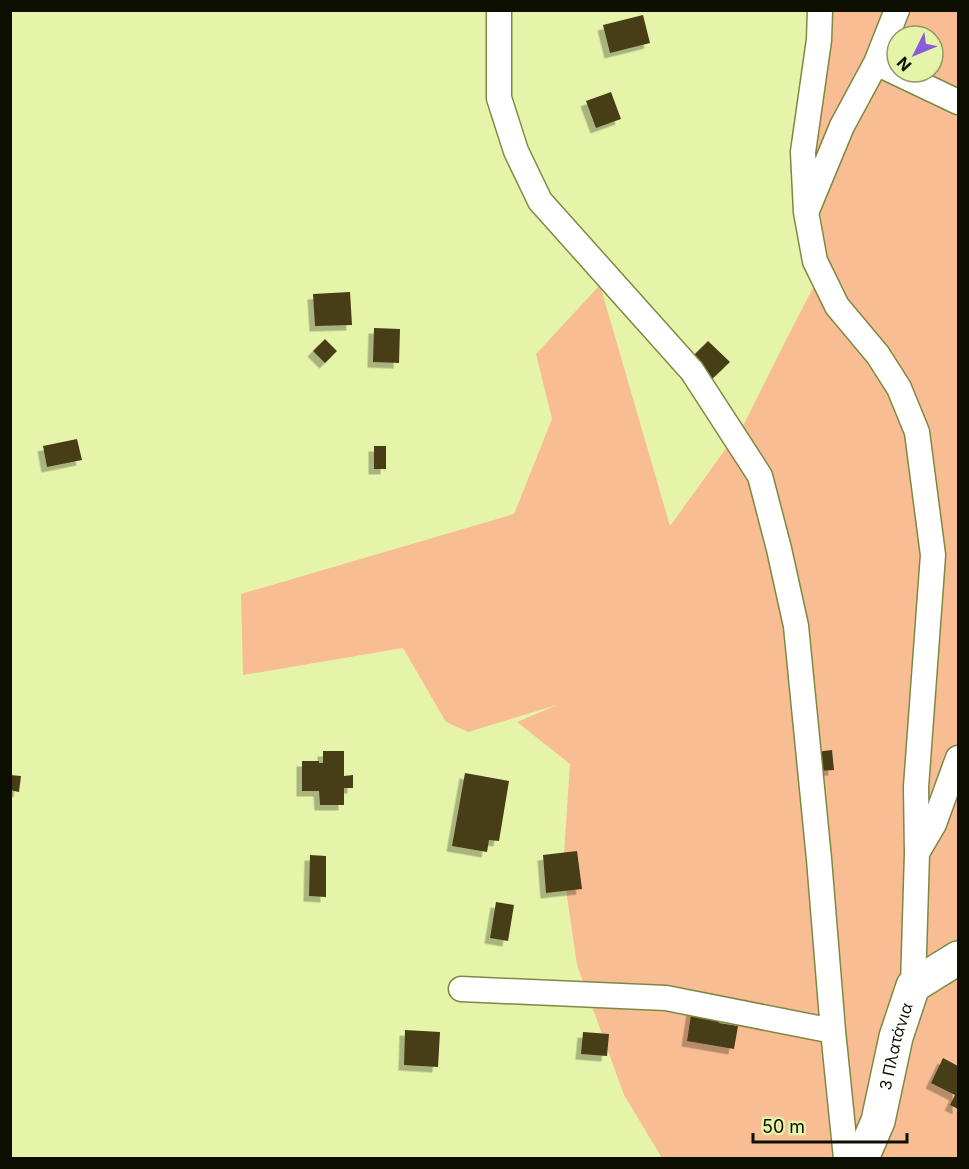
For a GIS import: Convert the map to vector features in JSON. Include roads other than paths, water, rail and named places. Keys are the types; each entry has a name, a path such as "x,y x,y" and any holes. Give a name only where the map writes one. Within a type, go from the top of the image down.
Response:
{"street":[{"path":"499,10 500,98 516,151 540,201 692,371 760,476 796,626 846,1158"},
{"path":"820,10 819,40 803,152 806,212 815,261 837,306 878,355 899,388 916,432 933,555 916,787 917,853 913,986"},
{"path":"806,212 842,126 876,63 897,10"},
{"path":"876,63 958,102"},
{"path":"917,853 934,824 958,758"},
{"name":"3 Πλατάνια","path":"862,1158 878,1121 896,1037 913,986 958,958"},
{"path":"461,989 666,998 833,1031"}]}
